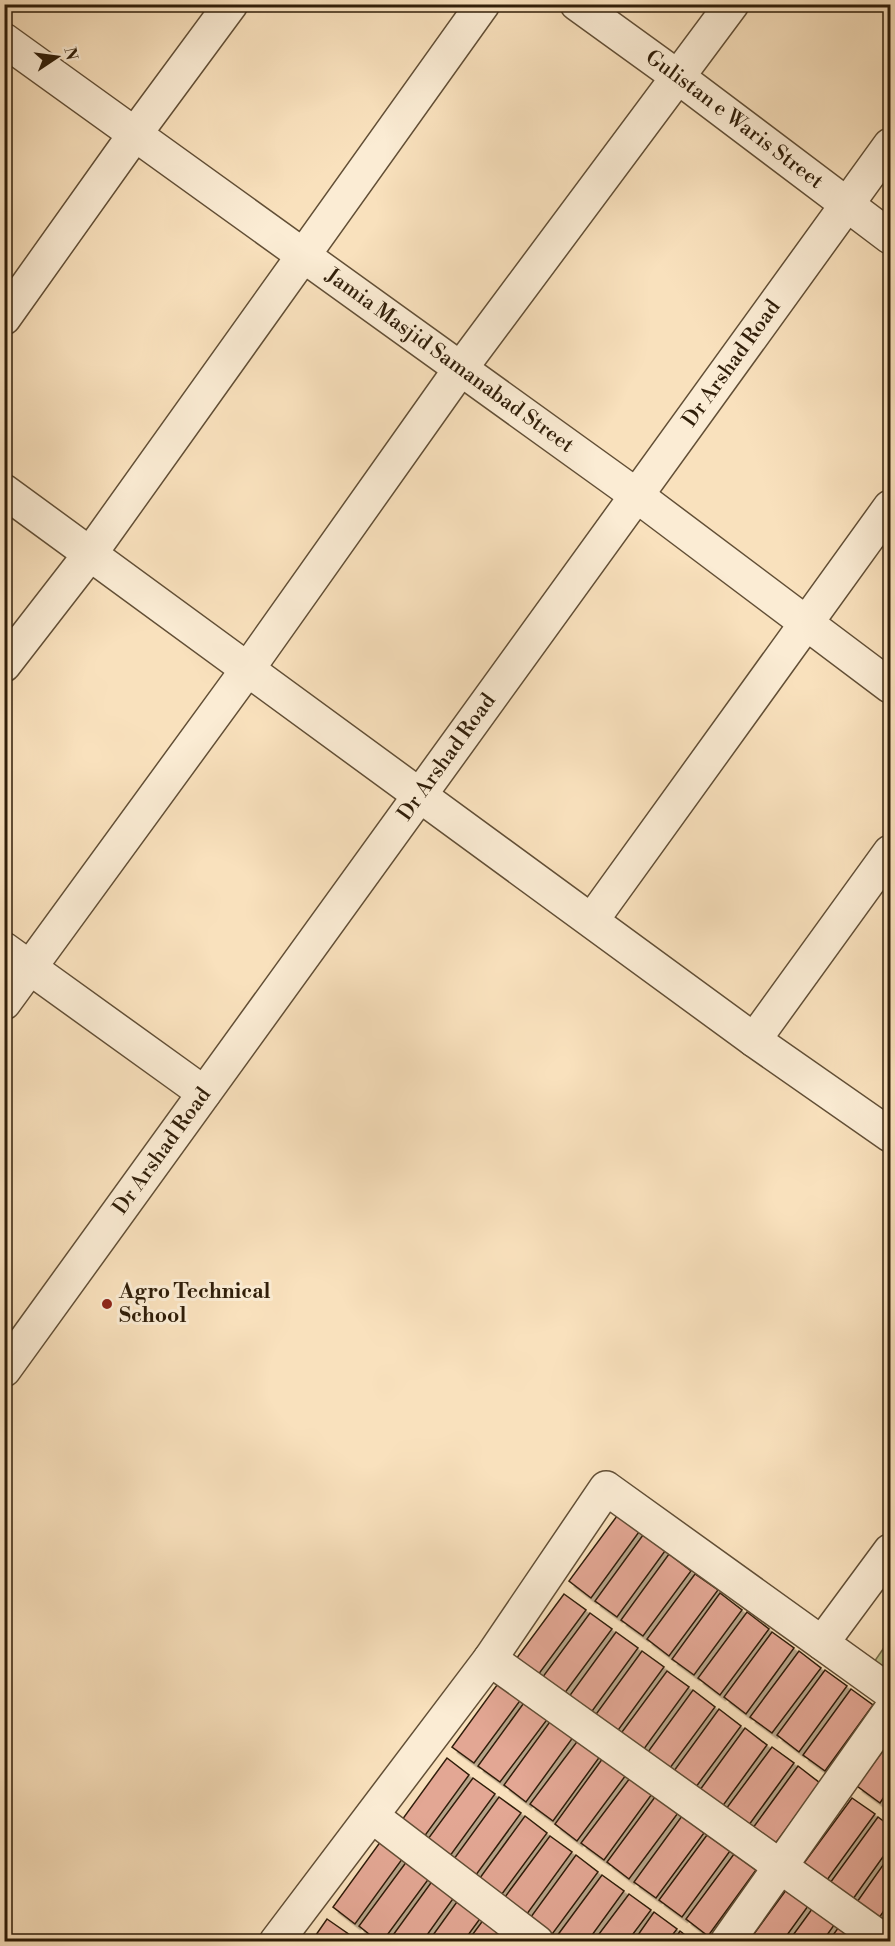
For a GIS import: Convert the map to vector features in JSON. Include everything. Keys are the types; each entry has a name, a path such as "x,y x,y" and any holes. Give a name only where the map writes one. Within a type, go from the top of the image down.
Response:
{"street":[{"path":"4,318 231,4"},
{"path":"4,665 90,554 483,4"},
{"name":"Gulistan e Waris Street","path":"577,4 891,237"},
{"path":"4,1003 17,959 247,670 461,368 732,4"},
{"name":"Jamia Masjid Samanabad Street","path":"4,40 636,495 891,686"},
{"name":"Dr Arshad Road","path":"4,1370 891,145"},
{"path":"4,491 754,1040 891,1135"},
{"path":"592,920 891,507"},
{"path":"754,1040 891,852"},
{"path":"17,959 204,1094"},
{"path":"276,1941 490,1659 606,1488 891,1692"},
{"path":"822,1643 891,1551"},
{"path":"490,1659 886,1941"},
{"path":"728,1941 891,1712"},
{"path":"372,1816 537,1941"}],"green space":[{"path":"890,1639 890,1673 874,1662"}],"building":[{"path":"617,1516 639,1532 591,1598 569,1581"},
{"path":"643,1535 665,1551 617,1617 595,1601"},
{"path":"669,1554 691,1571 643,1636 621,1620"},
{"path":"695,1574 718,1590 669,1656 647,1639"},
{"path":"720,1593 742,1610 694,1675 672,1659"},
{"path":"564,1594 586,1610 538,1675 516,1659"},
{"path":"747,1612 769,1629 720,1695 698,1678"},
{"path":"590,1613 612,1629 564,1694 542,1678"},
{"path":"616,1632 638,1648 590,1714 568,1698"},
{"path":"772,1632 794,1648 746,1714 724,1697"},
{"path":"642,1651 664,1667 616,1733 594,1717"},
{"path":"799,1651 821,1668 772,1733 750,1717"},
{"path":"825,1670 847,1686 799,1752 777,1735"},
{"path":"667,1671 689,1687 641,1753 619,1736"},
{"path":"500,1681 522,1698 474,1763 452,1747"},
{"path":"851,1689 873,1705 825,1771 803,1755"},
{"path":"693,1690 715,1707 667,1772 645,1756"},
{"path":"526,1700 549,1717 500,1782 478,1766"},
{"path":"719,1709 741,1726 693,1791 671,1775"},
{"path":"552,1719 574,1736 526,1802 504,1785"},
{"path":"745,1728 767,1745 719,1811 697,1794"},
{"path":"579,1739 601,1755 553,1821 530,1804"},
{"path":"890,1741 890,1788 880,1803 857,1786"},
{"path":"772,1747 794,1763 746,1829 723,1813"},
{"path":"447,1758 469,1775 421,1841 399,1824"},
{"path":"603,1758 626,1775 577,1841 555,1824"},
{"path":"798,1766 820,1783 772,1848 750,1832"},
{"path":"473,1778 495,1794 447,1860 425,1843"},
{"path":"630,1778 652,1794 604,1860 581,1843"},
{"path":"499,1797 521,1813 473,1879 451,1863"},
{"path":"655,1797 678,1813 629,1879 607,1862"},
{"path":"852,1798 875,1814 827,1880 804,1863"},
{"path":"525,1816 547,1833 499,1898 477,1882"},
{"path":"682,1816 704,1833 656,1898 634,1882"},
{"path":"878,1817 890,1826 890,1847 853,1899 830,1883"},
{"path":"707,1835 730,1851 682,1917 659,1900"},
{"path":"550,1836 572,1852 524,1918 502,1901"},
{"path":"381,1841 403,1858 355,1924 333,1907"},
{"path":"734,1854 756,1870 708,1936 686,1919"},
{"path":"576,1855 598,1872 550,1937 528,1921"},
{"path":"890,1855 890,1902 879,1918 857,1902"},
{"path":"407,1861 430,1877 382,1942 379,1942 359,1926"},
{"path":"602,1875 624,1891 587,1942 556,1942 554,1940"},
{"path":"433,1880 455,1896 422,1942 388,1942"},
{"path":"789,1886 811,1902 782,1942 748,1942"},
{"path":"629,1894 651,1910 627,1942 593,1942"},
{"path":"459,1899 482,1916 463,1942 428,1942"},
{"path":"815,1905 837,1921 822,1942 788,1942"},
{"path":"654,1912 677,1929 667,1942 633,1942"},
{"path":"327,1919 350,1935 346,1942 311,1942"},
{"path":"484,1919 506,1935 501,1942 467,1942"},
{"path":"841,1924 862,1942 828,1942"},
{"path":"680,1931 694,1942 673,1942"}],"place":[{"name":"Agro Technical School","path":"107,1304"}]}
